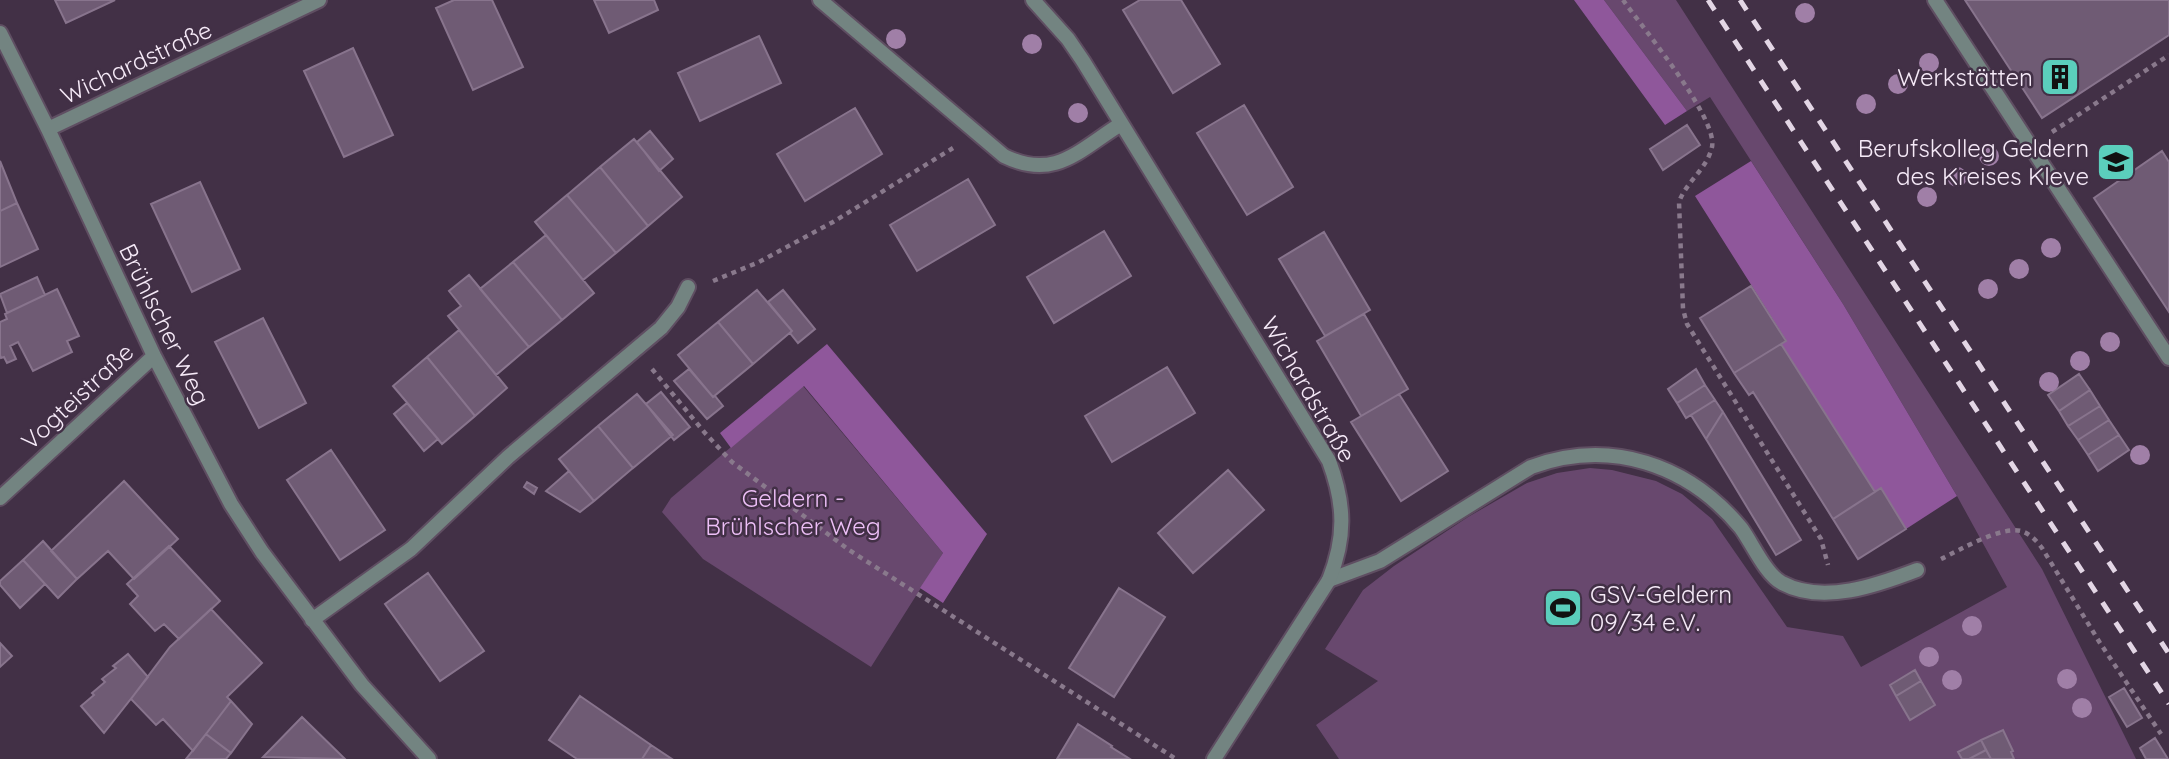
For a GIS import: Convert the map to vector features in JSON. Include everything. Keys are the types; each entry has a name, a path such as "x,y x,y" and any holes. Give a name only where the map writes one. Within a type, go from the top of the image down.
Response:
{"street":[{"name":"Wichardstraße","path":"48,129 319,0"},
{"path":"820,0 1004,156 1023,165 1040,167 1058,164 1121,124"},
{"name":"Wichardstraße","path":"1033,0 1069,39 1329,461 1339,487 1342,509 1338,559 1329,580 1214,759"},
{"path":"1935,0 2169,358"},
{"name":"Brühlscher Weg","path":"0,33 154,356 231,504 262,552 362,685 429,759"},
{"path":"313,620 411,549 508,457 661,328 678,307 688,287"},
{"name":"Vogteistraße","path":"0,498 154,356"},
{"path":"1329,580 1380,561 1531,467 1550,460 1578,456 1612,456 1663,467 1690,482 1720,505 1782,583 1811,591 1861,589 1917,570"}],"path":[{"path":"1623,0 1695,99 1713,138 1711,151 1704,165 1683,191 1679,202 1683,309 1687,324 1821,539 1828,560 1828,592"},
{"path":"2031,146 2169,55"},
{"path":"688,287 724,278 759,262 833,222 977,133"},
{"path":"636,350 705,433 754,480 849,550 1176,759"},
{"path":"1917,570 2004,531 2024,531 2042,548 2100,643 2161,734"}],"green space":[{"name":"GSV-Geldern 09/34 e.V.","path":"1604,0 1676,0 2042,569 2136,759 1339,759 1316,725 1378,681 1325,649 1363,590 1468,517 1527,483 1557,473 1590,468 1612,470 1656,481 1682,494 1712,519 1787,627 1843,636 1861,667 2007,587 1957,496 1843,304 1710,97 1687,111"},
{"name":"Geldern - Brühlscher Weg","path":"803,386 943,553 871,667 703,559 662,512 671,498"}],"shaded area":[{"path":"1574,0 1604,0 1687,111 1665,125"},
{"path":"1751,161 1843,304 1957,496 1906,529 1881,489 1875,492 1781,344 1786,340 1695,196"},
{"path":"827,344 987,534 943,603 920,588 943,553 804,386 731,448 720,433"}],"building":[{"path":"55,0 115,0 66,23"},
{"path":"454,0 492,0 523,67 473,90 436,8"},
{"path":"594,0 654,0 658,10 609,33"},
{"path":"1140,0 1181,0 1220,64 1173,93 1123,10"},
{"name":"Werkstätten","path":"1965,0 2169,0 2169,35 2042,118"},
{"path":"759,36 781,83 700,121 678,73"},
{"path":"353,48 393,135 344,157 304,71"},
{"path":"1244,105 1293,187 1247,215 1197,133"},
{"path":"855,108 882,154 805,201 777,154"},
{"path":"1687,125 1700,145 1663,170 1650,149"},
{"path":"650,131 673,159 659,171 637,142"},
{"path":"634,139 682,197 648,226 600,167"},
{"name":"Berufskolleg Geldern des Kreises Kleve","path":"2162,151 2169,162 2169,312 2094,198"},
{"path":"0,161 17,203 0,211"},
{"path":"600,167 648,226 616,253 567,195"},
{"path":"968,179 995,225 917,271 890,225"},
{"path":"200,182 240,269 192,292 151,204"},
{"path":"567,195 616,253 583,280 535,222"},
{"path":"17,203 38,249 0,267 0,211"},
{"path":"1104,231 1131,276 1054,323 1027,277"},
{"path":"1324,232 1370,310 1325,336 1279,259"},
{"path":"546,235 594,293 562,320 513,262"},
{"path":"513,262 562,320 529,347 480,289"},
{"path":"469,275 529,347 496,375 448,316 461,306 449,291"},
{"path":"37,277 45,295 7,313 0,294"},
{"path":"1751,286 1786,341 1734,373 1700,318"},
{"path":"57,289 79,336 67,341 72,352 33,371 18,342 10,346 16,359 7,363 0,355 0,322 7,319 5,314"},
{"path":"757,290 792,331 753,364 718,322"},
{"path":"783,290 815,329 798,343 790,333 792,331 768,302"},
{"path":"1364,314 1408,389 1361,416 1317,341"},
{"path":"263,318 306,403 259,428 215,342"},
{"path":"718,322 753,364 713,397 678,355"},
{"path":"459,330 507,388 475,416 427,357"},
{"path":"1781,344 1875,492 1833,519 1753,392 1749,395 1734,373"},
{"path":"427,357 475,416 442,444 393,386"},
{"path":"1167,367 1195,413 1112,462 1085,416"},
{"path":"689,369 723,406 707,419 674,381"},
{"path":"1696,369 1705,385 1677,403 1668,389"},
{"path":"2079,374 2090,390 2059,411 2048,395"},
{"path":"1705,385 1715,400 1686,418 1677,403"},
{"path":"2090,390 2100,406 2068,426 2059,411"},
{"path":"661,392 690,427 674,440 646,404"},
{"path":"637,394 673,435 633,468 598,426"},
{"path":"1399,394 1448,471 1401,501 1351,422"},
{"path":"1715,400 1723,412 1706,439 1691,415"},
{"path":"407,403 438,439 424,451 394,414"},
{"path":"2100,406 2109,420 2078,440 2068,426"},
{"path":"1723,412 1801,540 1776,555 1706,439"},
{"path":"2109,420 2119,435 2088,455 2078,440"},
{"path":"598,426 633,468 594,501 559,459"},
{"path":"2119,435 2129,450 2098,471 2088,455"},
{"path":"331,450 385,530 340,560 287,480"},
{"path":"1228,470 1264,510 1193,573 1158,533"},
{"path":"569,471 594,501 580,512 546,491"},
{"path":"124,481 178,539 134,579 108,551 77,579 51,551"},
{"path":"527,482 537,488 534,494 524,487"},
{"path":"1881,488 1906,529 1858,559 1833,519"},
{"path":"43,541 77,579 58,598 23,560"},
{"path":"169,546 220,601 179,639 164,624 155,631 130,604 138,596 127,584"},
{"path":"23,560 45,584 20,608 0,585 0,581"},
{"path":"428,573 484,651 440,681 385,604"},
{"path":"1119,588 1165,617 1114,697 1069,668"},
{"path":"211,609 262,663 227,697 231,701 193,751 163,719 156,725 131,699 170,647"},
{"path":"0,643 12,656 0,667"},
{"path":"128,654 148,677 104,733 81,706 105,682 102,679 116,668 113,666"},
{"path":"1915,670 1921,681 1896,696 1890,685"},
{"path":"1921,681 1935,705 1910,720 1896,696"},
{"path":"2124,688 2142,718 2127,727 2109,697"},
{"path":"580,696 651,745 642,759 577,759 549,740"},
{"path":"231,701 252,724 231,753 206,734"},
{"path":"302,717 345,759 263,757"},
{"path":"1078,724 1112,746 1130,759 1057,759"},
{"path":"2003,730 2014,759 1991,759 1981,740"},
{"path":"206,734 231,753 226,759 186,759"},
{"path":"2155,738 2168,759 2146,759 2140,748"},
{"path":"1981,740 1986,750 1969,759 1962,759 1958,752"},
{"path":"651,745 672,759 642,759"},
{"path":"1986,750 1991,759 1969,759"}],"railway":[{"path":"1708,0 2169,704"},
{"path":"1740,0 2169,654"}],"place":[{"name":"Werkstätten","path":"2060,77"},
{"name":"Berufskolleg Geldern des Kreises Kleve","path":"2116,162"},
{"name":"GSV-Geldern 09/34 e.V.","path":"1563,608"}]}
